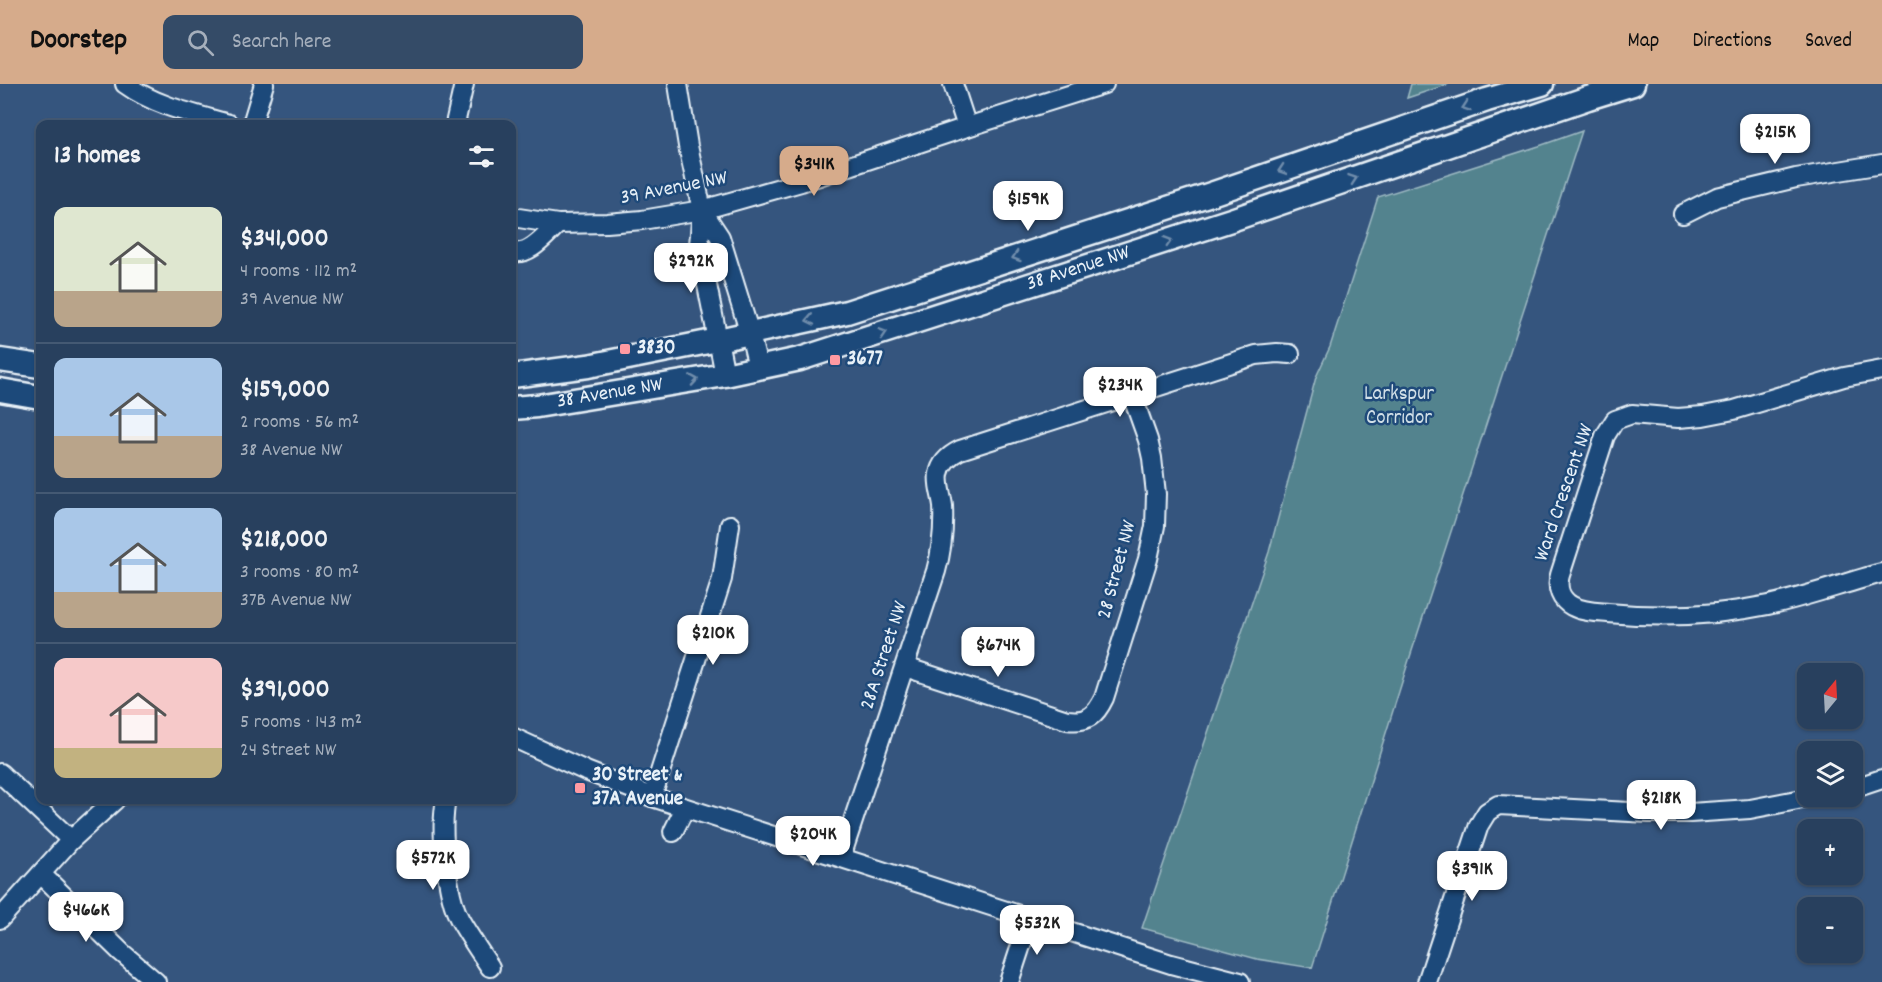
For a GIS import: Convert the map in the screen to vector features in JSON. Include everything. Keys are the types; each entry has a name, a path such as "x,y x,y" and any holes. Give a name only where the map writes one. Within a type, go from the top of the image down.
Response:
{"main road":[{"name":"38 Avenue NW","path":"516,375 588,366 847,312 1211,194 1487,100 1542,84"},
{"name":"38 Avenue NW","path":"516,408 725,375 800,359 1165,242 1633,84"},
{"path":"0,360 36,365"},
{"path":"0,390 36,396"}],"street":[{"path":"253,120 264,84"},
{"path":"456,120 464,84"},
{"path":"678,84 702,210 699,245 725,375"},
{"path":"953,84 966,127"},
{"name":"39 Avenue NW","path":"516,218 558,224 607,223 702,210 801,182 1104,84"},
{"path":"130,88 164,104 216,120"},
{"path":"1683,214 1717,197 1796,178 1882,164"},
{"path":"702,210 720,237 758,367"},
{"path":"516,252 521,253 529,250 558,224"},
{"path":"1132,395 1256,355 1290,354"},
{"name":"Ward Crescent NW","path":"1882,370 1844,377 1712,415 1678,418 1632,414 1615,420 1605,436 1558,587 1562,598 1567,603 1586,611 1688,616 1768,605 1882,573"},
{"name":"28A Street NW","path":"841,857 940,557 943,503 939,474 942,465 951,454 960,450 1132,395"},
{"name":"28 Street NW","path":"905,667 1067,720 1090,718 1099,708 1148,559 1155,525 1156,494 1152,458 1132,395"},
{"path":"652,797 722,579 730,525"},
{"path":"516,739 586,771 652,797 1172,964 1240,982"},
{"path":"0,773 71,840"},
{"path":"1863,786 1882,780"},
{"path":"1427,982 1479,825 1487,812 1498,805 1690,813 1750,809 1797,800"},
{"path":"0,919 71,840 111,804"},
{"path":"446,804 444,847 454,904 460,919 490,967"},
{"path":"673,832 686,808"},
{"path":"41,874 121,952 156,982"},
{"path":"1009,982 1030,918"}],"green space":[{"path":"1411,84 1449,84 1407,98"},
{"name":"Larkspur Corridor","path":"1582,131 1408,663 1312,968 1257,959 1142,928 1269,552 1316,377 1330,347 1378,197"}],"place":[{"name":"3830","path":"625,349"},
{"name":"3677","path":"835,360"},
{"name":"30 Street & 37A Avenue","path":"580,788"}]}
